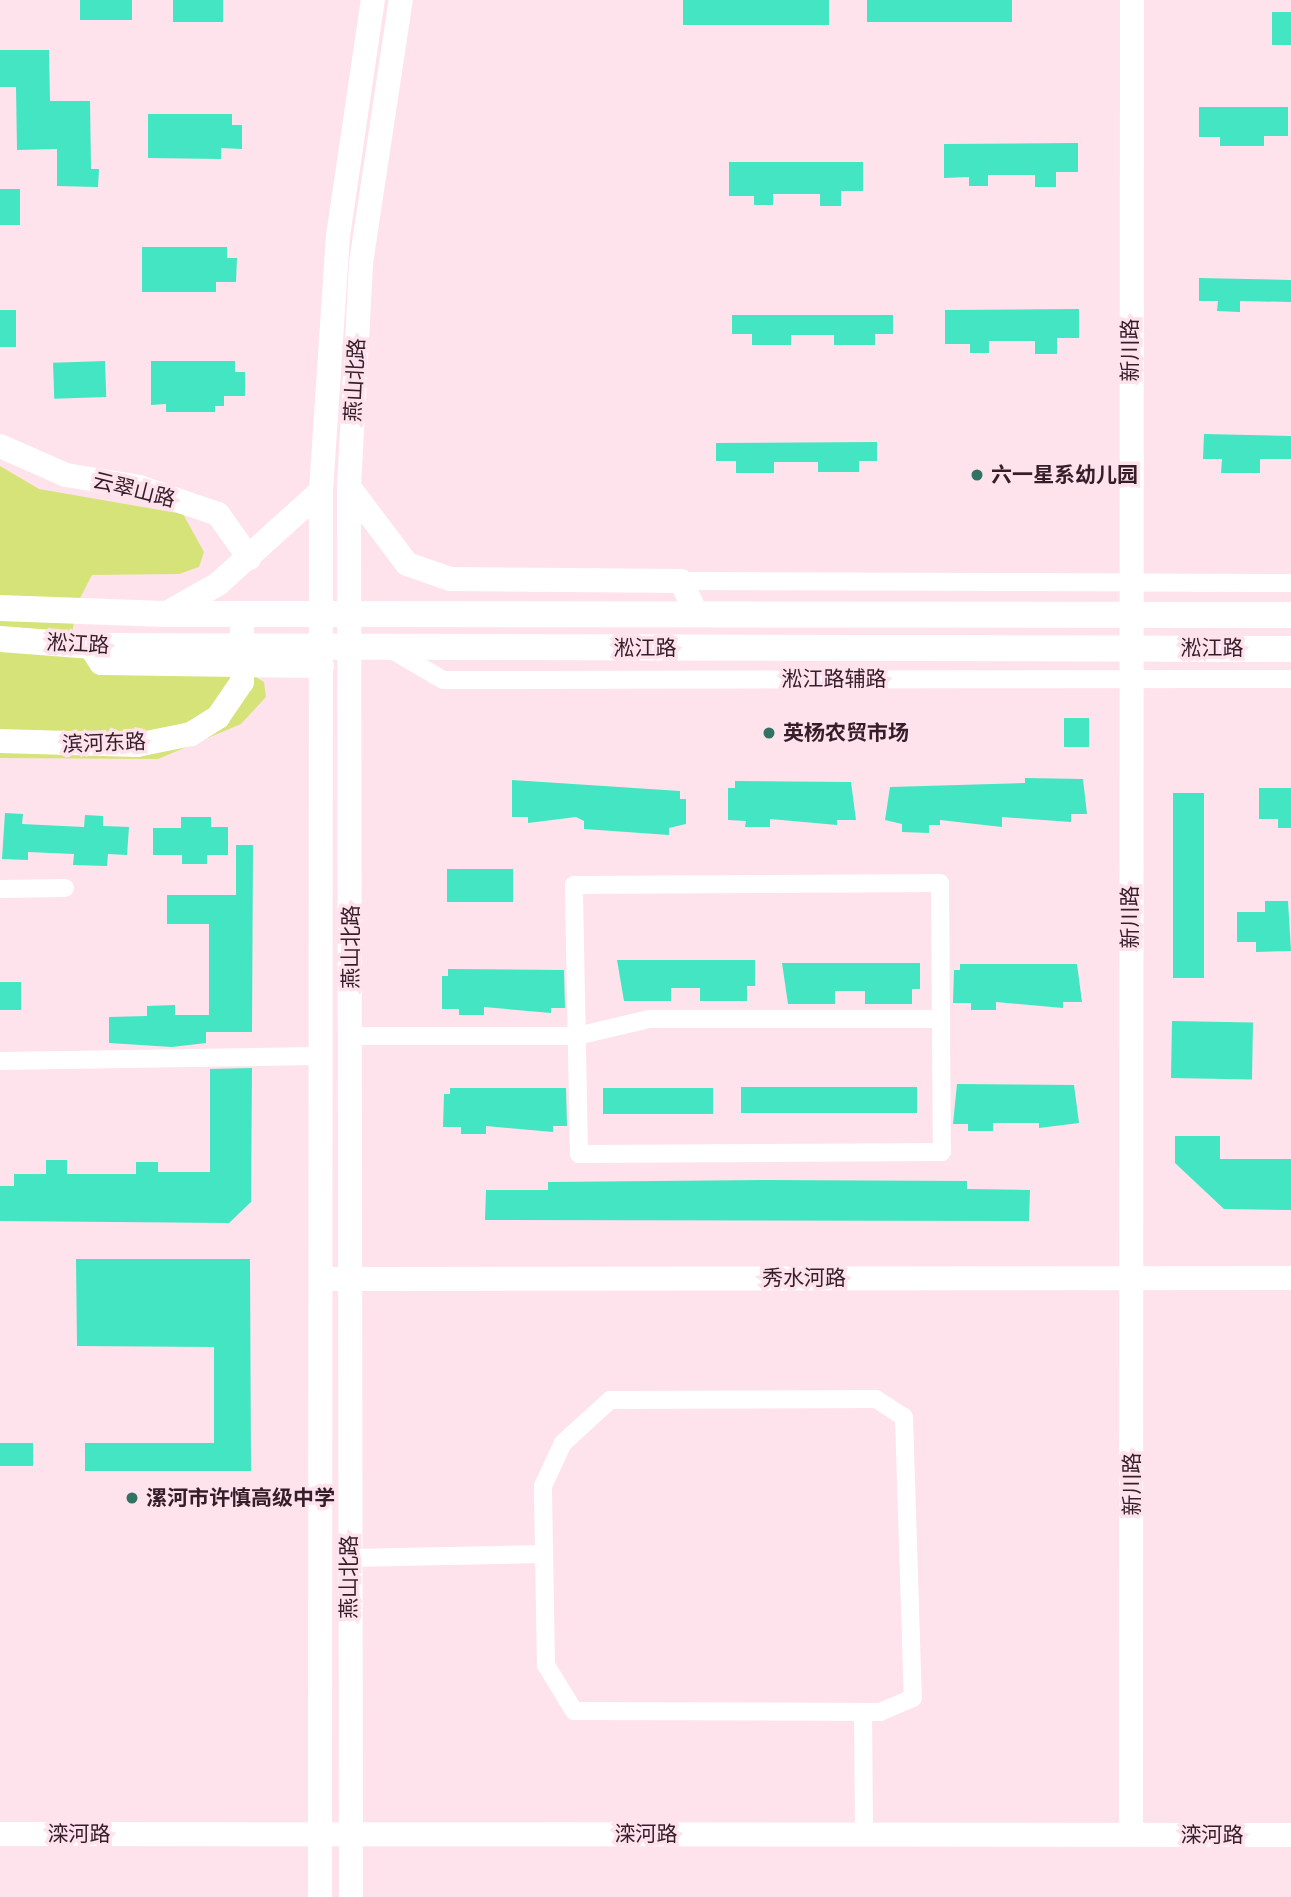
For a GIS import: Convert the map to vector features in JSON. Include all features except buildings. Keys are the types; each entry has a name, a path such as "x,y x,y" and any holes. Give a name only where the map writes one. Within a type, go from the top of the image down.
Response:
{"main road":[{"name":"淞江路","path":"0,608 165,614 696,613 1128,617 1291,615"},
{"name":"淞江路","path":"0,639 242,656 322,656 349,647 1291,649"}],"street":[{"name":"燕山北路","path":"320,1897 317,1056 322,656 321,491 338,236 373,0"},
{"name":"燕山北路","path":"351,1897 349,487 361,263 401,0"},
{"name":"新川路","path":"1131,1834 1133,1278 1128,617 1132,0"},
{"name":"云翠山路","path":"0,446 66,475 139,487 218,514 249,558"},
{"path":"349,487 407,564 450,579 1291,583"},
{"path":"165,614 218,584 321,491"},
{"path":"681,581 696,613"},
{"name":"滨河东路","path":"0,741 136,745 191,734 218,717 242,682 243,614"},
{"name":"淞江路辅路","path":"387,647 443,680 1291,680"},
{"path":"940,883 942,1152 579,1153 577,1036 575,885 940,883"},
{"path":"0,889 65,888"},
{"path":"351,1036 577,1036 649,1019 940,1019"},
{"path":"0,1061 317,1056"},
{"name":"秀水河路","path":"317,1279 1291,1278"},
{"path":"876,1399 904,1417 913,1698 880,1712 863,1712 574,1711 546,1665 543,1486 562,1443 610,1400 876,1399"},
{"path":"349,1558 544,1554"},
{"path":"863,1712 864,1834"},
{"name":"滦河路","path":"0,1833 1291,1835"}],"green space":[{"path":"0,466 39,489 183,514 204,552 199,567 179,574 92,575 77,604 68,657 221,656 264,682 266,697 241,724 158,759 0,758"}],"place":[{"name":"六一星系幼儿园","path":"977,475"},
{"name":"英杨农贸市场","path":"769,733"},
{"name":"漯河市许慎高级中学","path":"132,1498"}]}
